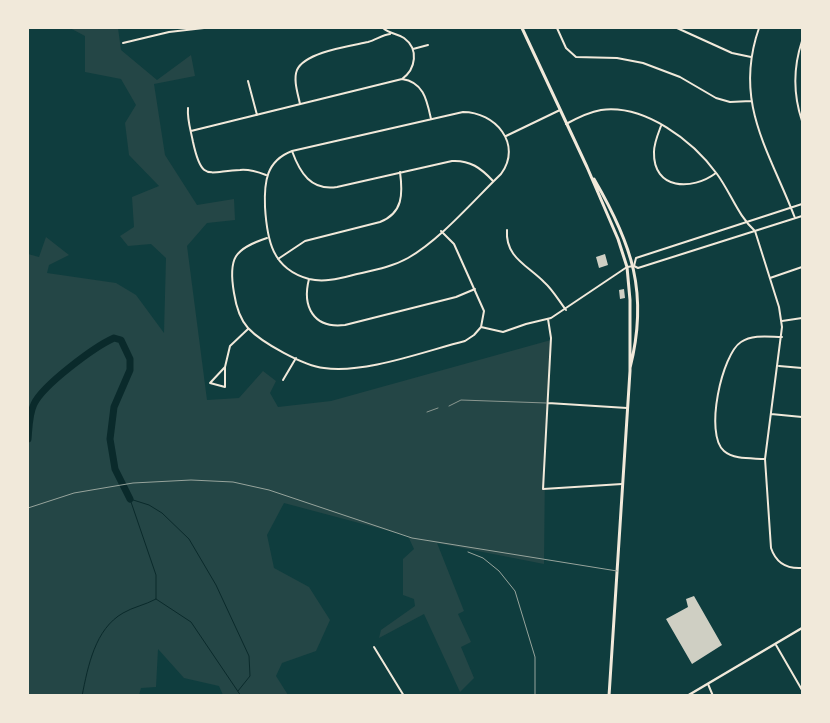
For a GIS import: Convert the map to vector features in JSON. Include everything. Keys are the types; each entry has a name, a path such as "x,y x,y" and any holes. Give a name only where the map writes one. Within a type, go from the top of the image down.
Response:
{"main road":[{"path":"522,28 587,167 618,239 627,267 631,323 630,371 609,696"},
{"path":"587,167 618,221 634,266 638,319 630,371"},
{"path":"631,323 638,319"},
{"path":"630,332 637,333"}],"street":[{"path":"123,44 168,32 204,28"},
{"path":"191,131 402,79 410,72 414,64 413,49 404,38 390,34 383,28"},
{"path":"557,28 566,48 576,57 616,58 643,63 680,77 716,98 730,102 750,101"},
{"path":"677,28 732,54 751,57"},
{"path":"759,28 751,57 750,101 758,133 795,218"},
{"path":"300,104 296,74 300,65 307,58 390,34"},
{"path":"802,41 795,78 797,101 802,121"},
{"path":"413,49 428,45"},
{"path":"402,79 416,84 423,92 431,119"},
{"path":"248,81 257,115"},
{"path":"188,108 197,160 206,171 219,174 246,170 266,176"},
{"path":"566,124 592,112 609,109 630,112 661,126 692,147 716,173 746,222 755,231 782,322 782,337 765,459 772,552 786,566 802,568"},
{"path":"505,136 560,110"},
{"path":"462,112 476,113 492,121 505,136 509,148 508,160 504,170 416,253 388,266 334,280 309,279 290,270 278,259 268,238 264,185 266,176 277,160 292,152 462,112"},
{"path":"661,126 654,145 654,156 659,171 667,179 677,184 694,185 716,173"},
{"path":"292,152 303,175 313,184 325,187 337,187 458,160 477,166 494,181"},
{"path":"278,259 305,241 380,222 391,216 398,208 402,197 400,172"},
{"path":"634,266 636,258 802,204"},
{"path":"481,327 503,332 548,319 566,310 627,267 634,266 639,268 802,216"},
{"path":"507,230 506,240 516,258 545,282 566,310"},
{"path":"268,238 246,247 236,255 231,264 230,274 236,305 248,329 296,358 323,368 358,368 465,341 481,327 484,311 475,289 454,244 441,231"},
{"path":"770,278 802,267"},
{"path":"309,279 306,296 311,311 323,322 339,326 456,297 475,289"},
{"path":"782,322 802,318"},
{"path":"548,319 551,338 543,489 622,484"},
{"path":"225,367 210,383 225,387 225,367 230,346 248,329"},
{"path":"765,459 733,456 722,449 715,431 716,403 731,355 739,343 753,337 782,337"},
{"path":"283,380 296,358"},
{"path":"778,366 802,368"},
{"path":"548,403 627,408"},
{"path":"771,414 802,417"},
{"path":"688,696 802,628"},
{"path":"776,644 802,690"},
{"path":"374,647 404,696"},
{"path":"708,684 714,696"}],"lane":[{"path":"449,406 461,400 548,403"},
{"path":"427,412 438,408"}],"shaded area":[{"path":"70,28 118,28 121,50 157,80 191,55 195,76 154,84 165,155 197,205 234,199 235,220 207,223 187,246 207,400 239,398 263,371 276,381 270,393 278,407 331,401 551,340 545,463 544,564 437,543 464,611 458,614 471,642 461,647 474,678 460,692 424,614 379,638 381,630 415,606 414,599 403,595 403,559 414,549 408,536 284,503 267,535 274,568 309,587 330,620 316,651 282,663 276,676 288,695 223,695 219,686 184,678 158,649 156,687 141,688 139,695 28,695 28,254 39,257 46,237 69,255 49,265 47,273 116,283 136,295 164,333 166,258 151,244 128,246 120,236 134,227 132,197 159,186 129,155 125,123 136,105 121,79 85,72 85,36"}],"building":[{"path":"605,254 608,265 599,268 596,257"},
{"path":"624,289 625,298 620,299 619,290"},
{"path":"694,596 722,645 692,664 666,619 688,607 686,599"}],"waterway":[{"path":"28,439 32,408 47,387 94,349 114,338 121,340 130,359 130,370 114,407 110,439 115,469 130,499"},
{"path":"130,499 149,505 162,513 189,539 216,585 249,656 250,676 238,691"},
{"path":"82,696 94,649 106,628 123,613 156,599 156,575 130,499"},
{"path":"156,599 191,622 241,696"}],"railway":[{"path":"28,508 74,493 133,483 191,480 233,482 269,490 412,538 617,571"},
{"path":"468,552 483,558 499,571 515,591 535,657 535,696"}]}
